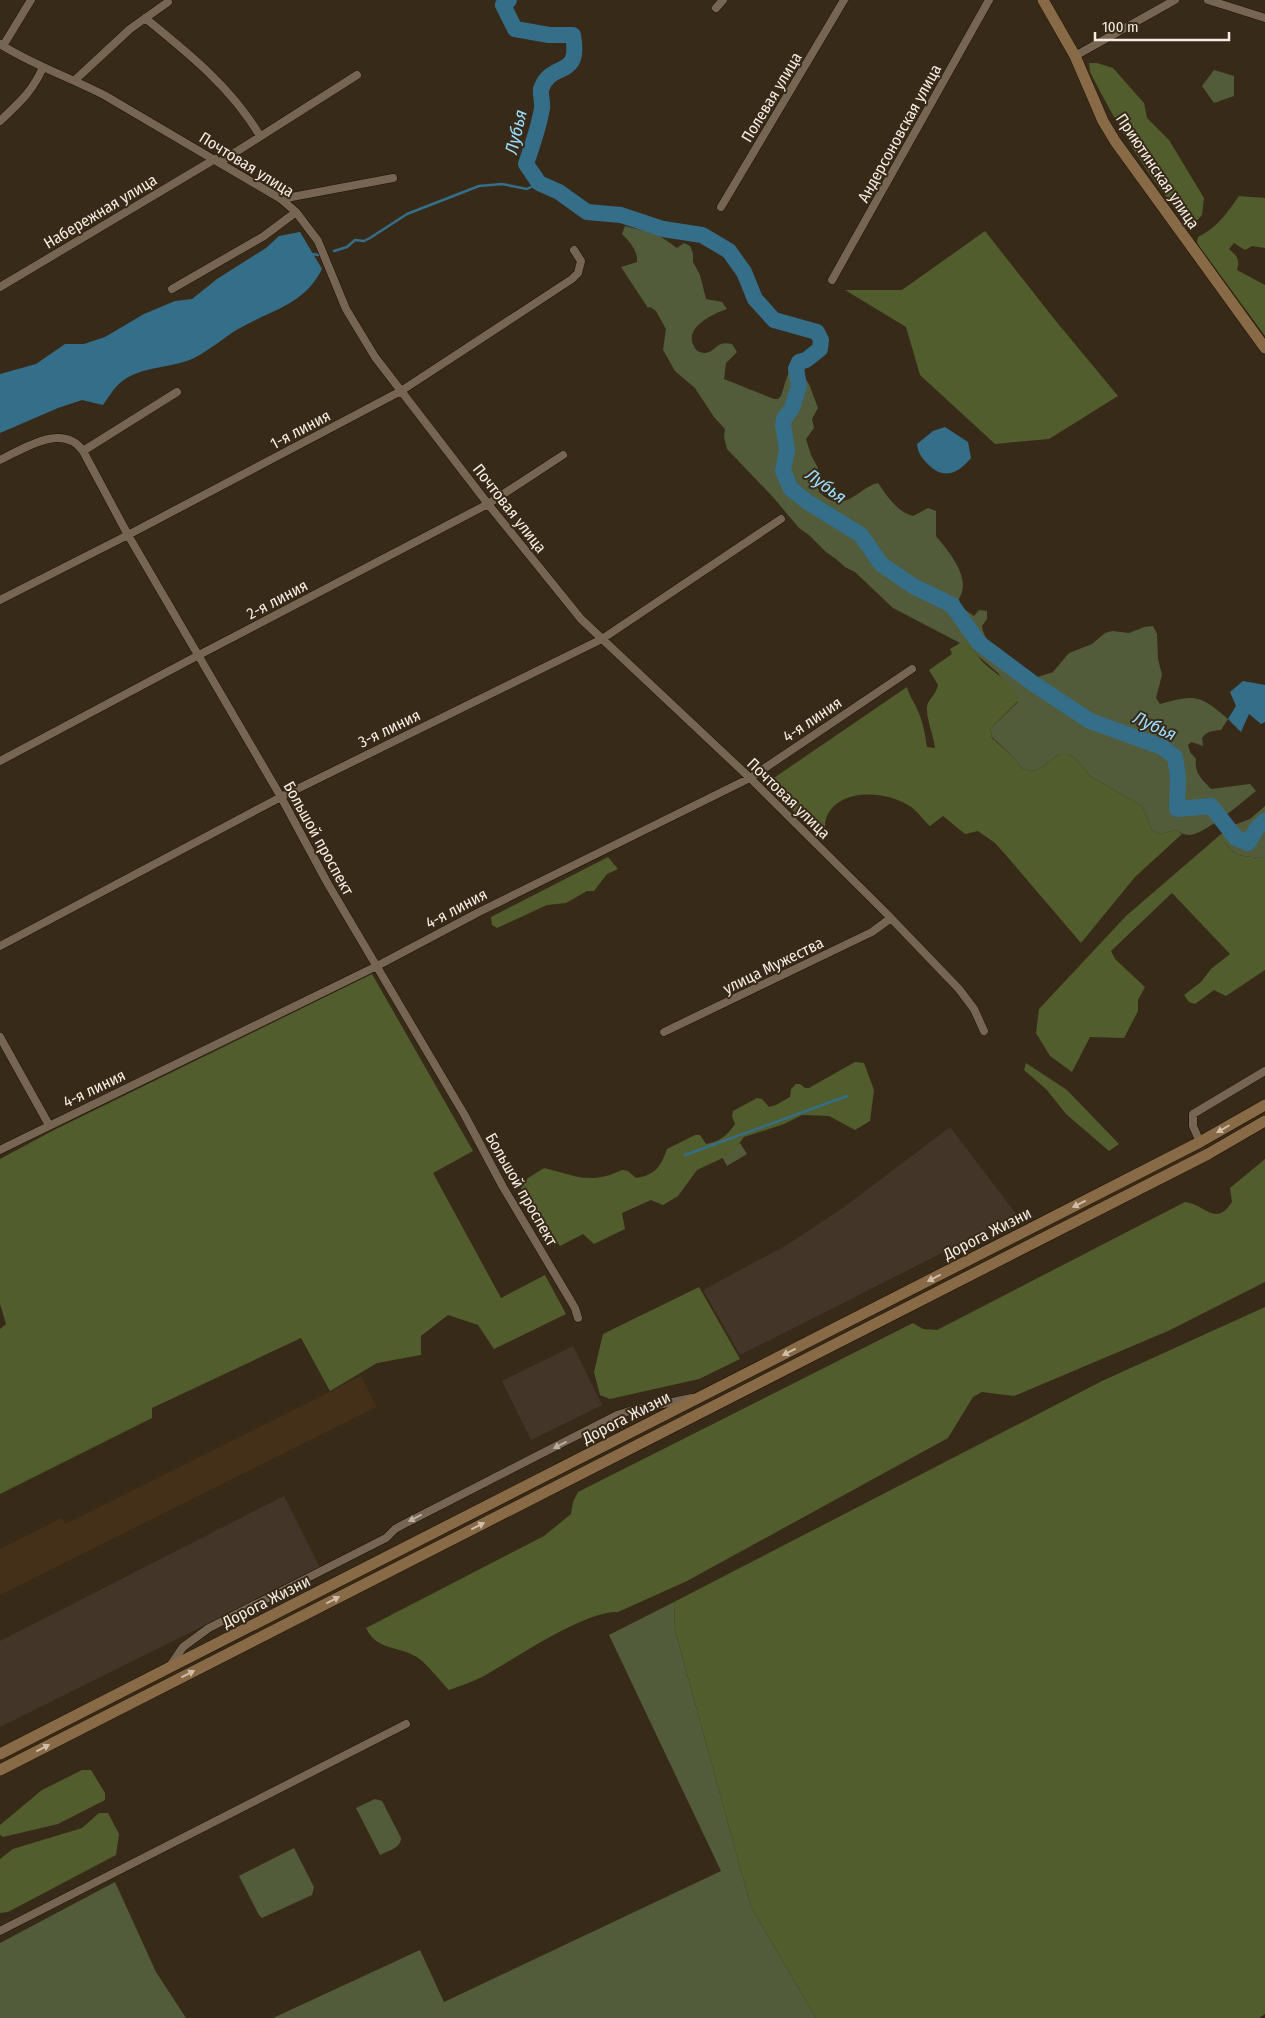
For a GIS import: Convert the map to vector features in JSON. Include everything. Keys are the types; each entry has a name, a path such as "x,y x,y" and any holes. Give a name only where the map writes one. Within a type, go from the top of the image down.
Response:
{"main road":[{"name":"Приютинская улица","path":"1043,0 1075,56 1115,141 1265,348"},
{"name":"Дорога Жизни","path":"0,1754 1200,1142 1265,1104"},
{"name":"Дорога Жизни","path":"0,1770 1208,1154 1265,1121"}],"street":[{"path":"1,45 32,0"},
{"path":"716,8 723,0"},
{"name":"Полевая улица","path":"721,208 844,0"},
{"name":"Андерсоновская улица","path":"832,280 989,0"},
{"path":"1075,56 1174,0"},
{"path":"1208,0 1265,18"},
{"path":"75,80 130,29 168,2"},
{"path":"146,18 230,94 248,115 260,136"},
{"name":"Почтовая улица","path":"1,45 43,67 75,80 282,199 296,212 318,241 346,309 360,333 401,391 488,504 581,619 750,778 891,918 959,989 974,1009 984,1031"},
{"path":"0,121 26,97 36,84 43,67"},
{"name":"Набережная улица","path":"0,287 260,136 357,75"},
{"path":"282,199 393,178"},
{"path":"172,289 264,236 296,212"},
{"name":"1-я линия","path":"0,600 128,535 401,391 572,279 578,273 581,261 574,250"},
{"path":"83,451 177,392"},
{"name":"Большой проспект","path":"0,460 37,443 55,438 65,438 78,443 197,656 281,797 328,884 459,1106 503,1188 575,1308 578,1318"},
{"name":"2-я линия","path":"0,761 488,504 562,456"},
{"name":"3-я линия","path":"0,946 281,797 602,639 781,519"},
{"name":"4-я линия","path":"0,1150 377,966 479,912 750,778 912,668"},
{"name":"улица Мужества","path":"664,1032 872,932 891,918"},
{"path":"0,1037 50,1125"},
{"path":"1200,1142 1192,1114 1265,1071"},
{"path":"169,1668 183,1647 209,1628 386,1538 395,1529 406,1523 617,1415 704,1396"},
{"path":"0,1931 406,1724"}],"shaded area":[{"path":"950,1127 1017,1215 740,1355 703,1290 787,1245 843,1208"},
{"path":"573,1346 602,1405 531,1440 502,1381"},
{"path":"361,1376 377,1407 0,1595 0,1549 62,1518 65,1524"},
{"path":"284,1496 320,1568 0,1727 0,1641"}],"green space":[{"path":"1089,63 1097,63 1113,68 1144,103 1147,118 1169,140 1204,198 1202,215 1191,227 1162,191 1136,153 1090,72"},
{"path":"1214,70 1234,76 1234,96 1214,103 1202,86"},
{"path":"1239,196 1265,198 1265,248 1252,246 1245,250 1234,243 1229,249 1237,258 1237,270 1265,285 1265,336 1197,243 1198,237 1216,225"},
{"path":"625,226 657,234 677,248 684,243 690,246 693,253 693,262 700,275 706,299 722,302 727,309 708,318 696,327 692,339 695,349 703,353 707,353 718,345 732,344 737,352 726,363 724,379 778,399 795,362 806,355 808,360 802,366 802,374 809,384 818,408 812,419 814,428 806,439 818,468 817,484 819,492 829,500 839,502 845,501 878,483 893,503 907,514 913,516 928,508 936,511 936,536 952,557 961,574 963,583 959,599 961,607 974,616 979,610 987,611 987,619 982,626 984,635 989,642 1003,656 1035,678 1053,672 1069,653 1092,644 1105,633 1112,631 1129,633 1144,627 1153,626 1157,634 1158,659 1162,675 1156,698 1160,704 1182,699 1197,699 1211,705 1228,719 1221,730 1210,732 1202,738 1203,746 1191,742 1188,745 1190,752 1196,759 1196,768 1199,776 1211,789 1250,784 1256,791 1206,829 1190,835 1176,830 1160,834 1152,830 1142,806 1090,776 1075,758 1067,754 1059,754 1038,770 1029,771 1022,768 992,737 990,729 1018,702 998,673 977,655 970,643 960,643 893,608 855,572 845,567 799,528 772,496 727,449 724,437 725,429 714,417 695,388 675,371 663,350 666,329 656,311 650,307 648,308 621,267 637,262 635,250 622,234"},
{"path":"985,231 1118,396 1049,439 995,444 920,375 906,327 845,290 902,290"},
{"path":"960,643 970,643 982,661 1014,690 1018,701 990,729 992,738 1022,768 1029,771 1038,770 1059,754 1067,754 1075,758 1090,776 1142,806 1152,830 1160,834 1176,830 1182,834 1135,877 1081,943 995,843 978,831 965,834 943,816 930,826 914,809 899,800 865,794 843,800 835,806 828,814 825,823 824,840 765,784 907,687 921,718 927,747 935,748 927,707 938,685 929,670 952,654 950,649"},
{"path":"1265,806 1265,858 1243,856 1234,852 1220,835 1234,825 1250,819"},
{"path":"1220,835 1234,852 1243,856 1265,858 1265,970 1226,996 1214,990 1195,1004 1189,1002 1184,995 1201,982 1211,969 1230,954 1172,893 1111,951 1115,959 1145,987 1138,1000 1138,1011 1124,1038 1090,1037 1072,1072 1050,1056 1036,1033 1039,1009 1126,916"},
{"path":"608,857 618,869 607,874 594,891 587,891 566,903 547,905 497,928 492,925 491,917"},
{"path":"372,974 473,1151 433,1173 501,1298 545,1275 566,1314 494,1349 478,1325 448,1315 421,1336 421,1355 377,1363 330,1391 301,1338 152,1408 152,1418 0,1494 0,1329 6,1324 0,1304 0,1159 52,1131"},
{"path":"855,1062 864,1063 874,1090 870,1121 855,1130 829,1116 802,1115 784,1124 744,1137 731,1154 697,1170 678,1196 663,1205 651,1200 622,1213 625,1229 594,1244 583,1234 560,1246 529,1208 521,1188 528,1178 544,1168 583,1178 611,1175 622,1170 628,1171 636,1178 643,1177 657,1169 667,1149 695,1135 700,1135 706,1144 715,1142 723,1137 735,1124 732,1116 733,1111 757,1098 762,1099 769,1107 776,1105 790,1097 791,1089 796,1084 809,1088"},
{"path":"1026,1063 1067,1090 1119,1144 1109,1151 1066,1114 1046,1089 1024,1070"},
{"path":"740,1143 747,1154 727,1166 721,1155"},
{"path":"1265,1159 1265,1282 1168,1331 1014,1396 982,1392 973,1397 948,1438 687,1581 618,1612 603,1614 568,1627 482,1677 466,1684 449,1690 415,1656 381,1644 370,1635 366,1628 544,1536 571,1514 573,1502 578,1492 913,1323 923,1329 937,1330 1185,1202 1215,1214 1226,1210 1232,1202 1230,1188"},
{"path":"699,1287 740,1359 699,1379 610,1399 600,1395 594,1372 603,1334"},
{"path":"1265,1307 1265,2014 1259,2018 816,2018 751,1907 675,1630 674,1602 1102,1381"},
{"path":"674,1602 675,1630 751,1907 816,2018 273,2018 420,1950 444,2002 721,1871 609,1635"},
{"path":"82,1770 91,1770 105,1793 105,1800 58,1824 3,1837 0,1835 0,1825 42,1790"},
{"path":"375,1799 382,1801 401,1838 396,1847 380,1855 356,1808"},
{"path":"99,1813 108,1813 119,1834 116,1855 8,1912 0,1913 0,1859 13,1849 82,1828"},
{"path":"294,1848 314,1887 312,1895 262,1918 239,1876"},
{"path":"115,1882 156,1972 186,2018 0,2018 0,1943"}],"water":[{"path":"300,232 322,269 306,291 287,305 252,321 192,359 142,371 133,375 117,386 103,405 82,400 58,408 0,433 0,374 36,364 65,344 84,344 105,337 144,314 175,301 192,299 217,279 266,248 279,236"},
{"path":"945,427 968,442 971,458 960,469 948,473 937,471 931,467 921,455 917,444 933,431"},
{"path":"1243,681 1265,685 1265,722 1261,724 1249,714 1241,732 1228,719 1236,706 1230,692"}],"waterway":[{"name":"Лубья","path":"509,0 503,5 515,29 549,35 573,35 573,59 564,68 552,74 541,89 541,115 526,164 539,183 559,192 587,212 621,215 663,229 702,235 729,251 744,272 755,299 774,320 817,332 821,340 820,349 806,360 799,362 796,369 799,386 792,408 784,419 783,425 787,450 783,471 791,489 809,503 861,535 881,564 913,586 952,605 979,643 1034,684 1090,721 1162,747 1175,757 1178,777 1177,809 1211,806 1236,838 1248,843 1257,828 1265,821"},
{"path":"334,251 347,247 355,240 364,241 370,238 407,214 479,186 502,184 527,189 539,183"},
{"path":"313,254 318,255"},
{"path":"685,1155 847,1096"}]}
